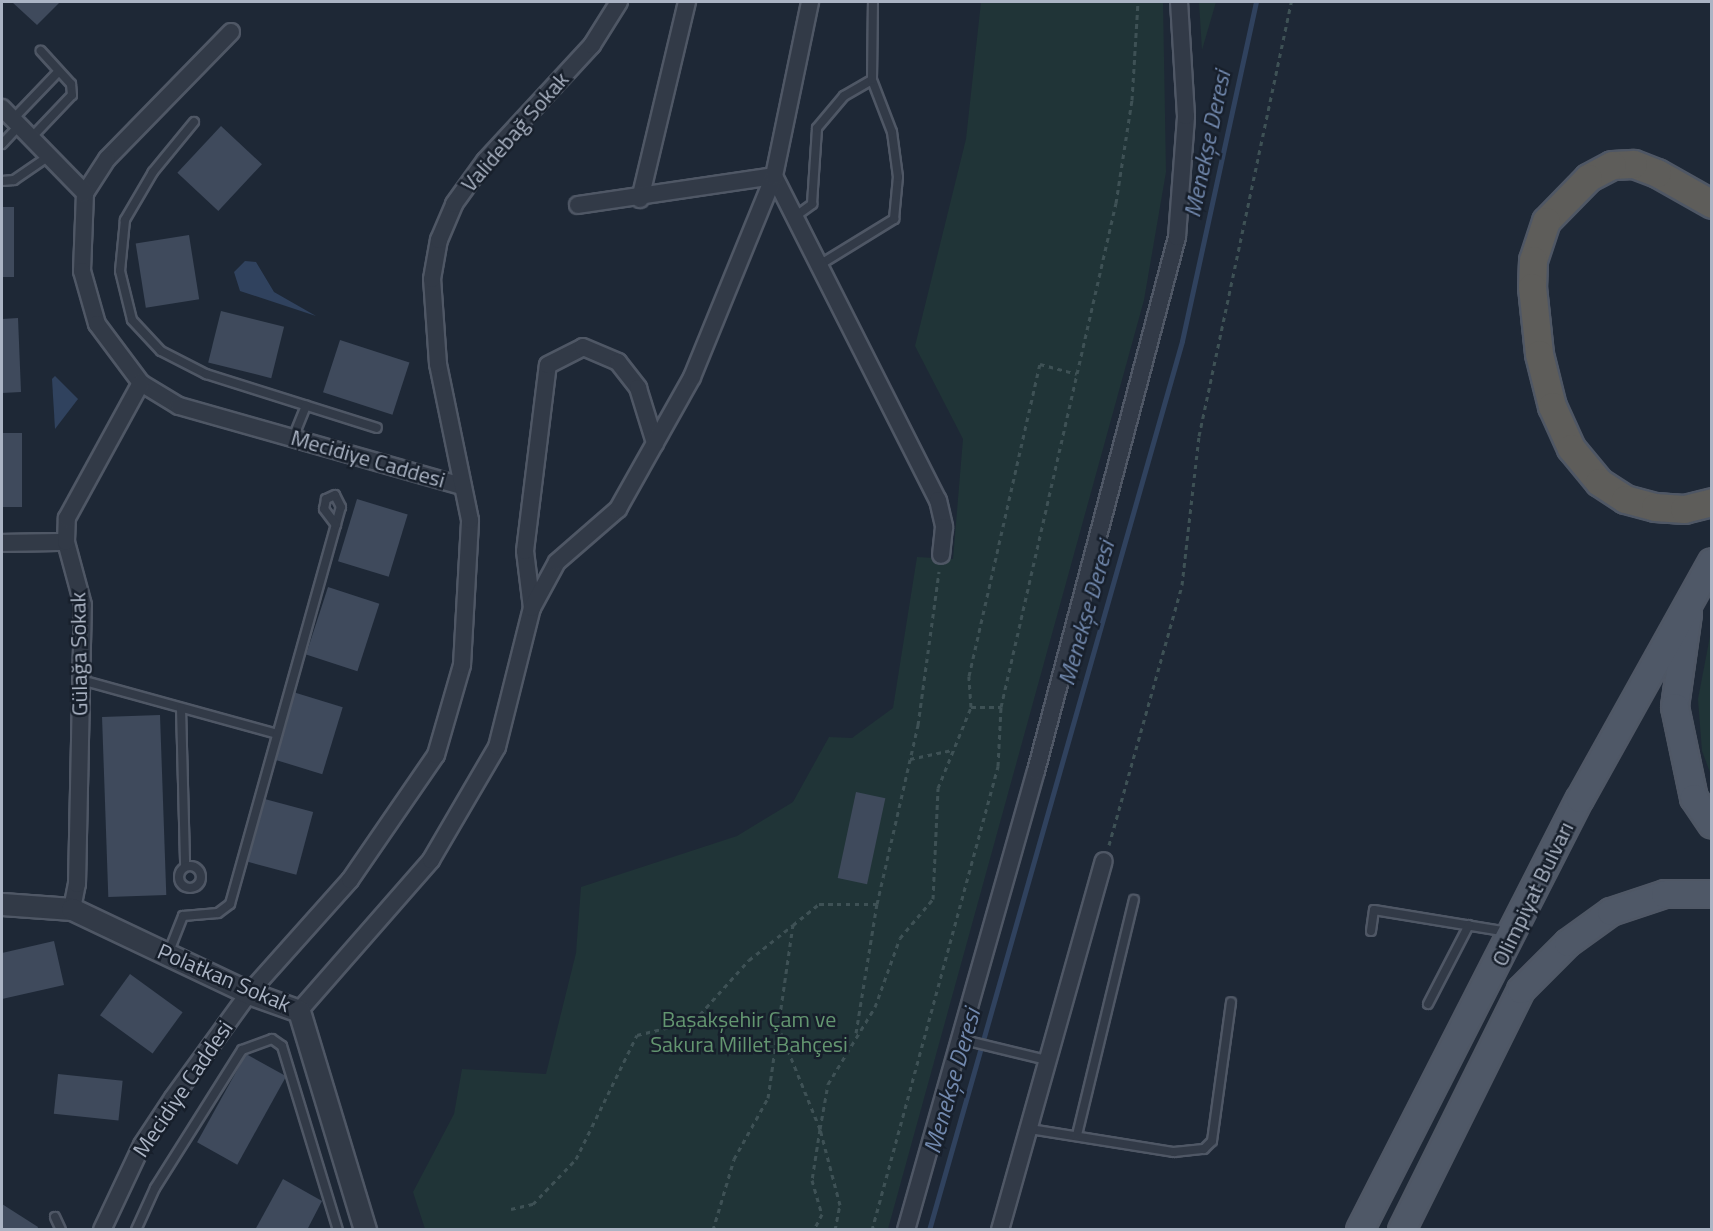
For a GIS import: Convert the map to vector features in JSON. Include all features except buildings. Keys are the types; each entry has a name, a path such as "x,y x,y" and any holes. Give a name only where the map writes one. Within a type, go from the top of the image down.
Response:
{"highway":[{"path":"1712,204 1657,173 1633,165 1612,165 1588,178 1546,222 1533,260 1532,287 1539,354 1552,406 1571,448 1599,482 1625,498 1655,507 1684,509 1712,502"}],"main road":[{"name":"Olimpiyat Bulvarı","path":"1360,1230 1514,933 1580,799 1712,562"},
{"path":"1690,599 1675,707 1694,798 1712,825"},
{"path":"1402,1230 1521,990 1568,943 1611,912 1665,894 1712,894"}],"street":[{"name":"Validebağ Sokak","path":"462,486 438,364 432,279 439,240 454,204 485,161 592,45 619,2"},
{"path":"640,199 687,2"},
{"path":"299,1011 431,860 497,747 532,608 557,562 618,509 692,377 774,176 810,2"},
{"path":"906,1230 960,1039 1177,237 1186,117 1179,2"},
{"name":"Mecidiye Caddesi","path":"102,1230 142,1145 249,993 350,880 436,755 454,702 466,616 470,520 462,486 179,406 141,383 97,324 86,291 80,241 85,193 107,159 231,32"},
{"path":"16,123 85,193"},
{"path":"578,205 640,199 774,176"},
{"path":"774,176 816,267 938,500 944,527 941,555"},
{"path":"532,608 525,551 548,365 583,347 618,362 638,388 655,443"},
{"name":"Gülağa Sokak","path":"72,909 77,884 83,605 66,542 67,518 141,383"},
{"path":"2,543 66,542"},
{"path":"1000,1230 1050,1061 1104,861"},
{"path":"2,904 72,909"},
{"name":"Polatkan Sokak","path":"72,909 249,993 299,1011 365,1230"}],"lane":[{"path":"816,267 894,219 898,177 892,132 872,80 873,2"},
{"path":"16,123 72,95 59,71 41,51"},
{"path":"2,144 16,123 59,71"},
{"path":"793,218 812,204 817,128 844,96 872,80"},
{"path":"194,122 153,172 125,220 120,271 132,320 162,351 206,374 377,428"},
{"path":"2,181 14,180 49,156"},
{"path":"293,438 306,405"},
{"path":"167,954 183,916 218,913 230,904 336,525"},
{"path":"81,680 277,734"},
{"path":"182,708 185,866"},
{"path":"1077,1136 1134,900"},
{"path":"1371,932 1374,910 1514,933"},
{"path":"1428,1004 1469,926"},
{"path":"1030,1129 1174,1152 1204,1149 1212,1141 1232,1002"},
{"path":"136,1230 155,1188 242,1050 272,1039 282,1046 338,1230"},
{"path":"960,1039 1050,1061"},
{"path":"55,1217 61,1230"}],"path":[{"path":"872,1230 985,826 998,766 1001,707 1116,203 1132,100 1138,2"},
{"path":"1104,861 1182,585 1199,436 1291,2"},
{"path":"814,1230 822,1214 812,1180 832,1074 875,1007 900,938 933,899 938,788 971,707 969,676 1040,364 1077,374"},
{"path":"856,1035 877,904 910,759 941,555"},
{"path":"971,707 1001,707"},
{"path":"910,759 952,750"},
{"path":"511,1209 532,1204 576,1159 637,1035 694,1021 749,960 819,904 877,904"},
{"path":"713,1230 734,1159 768,1098 780,1031 793,925"},
{"path":"780,1031 820,1129 840,1205 836,1230"}],"green space":[{"name":"Başakşehir Çam ve Sakura Millet Bahçesi","path":"981,2 1163,2 1166,172 1144,300 888,1229 425,1229 413,1192 454,1114 462,1069 546,1074 576,953 581,887 737,836 793,802 829,737 852,738 893,708 917,557 953,559 963,439 915,346 966,139"},
{"path":"1199,2 1216,2 1202,50"},
{"path":"1711,631 1711,775 1702,751 1698,699"}],"water":[{"path":"245,261 256,262 274,292 316,316 240,291 234,272"},
{"path":"55,376 78,399 55,429 52,379"}],"waterway":[{"name":"Menekşe Deresi","path":"929,1230 1182,341 1256,2"}]}
